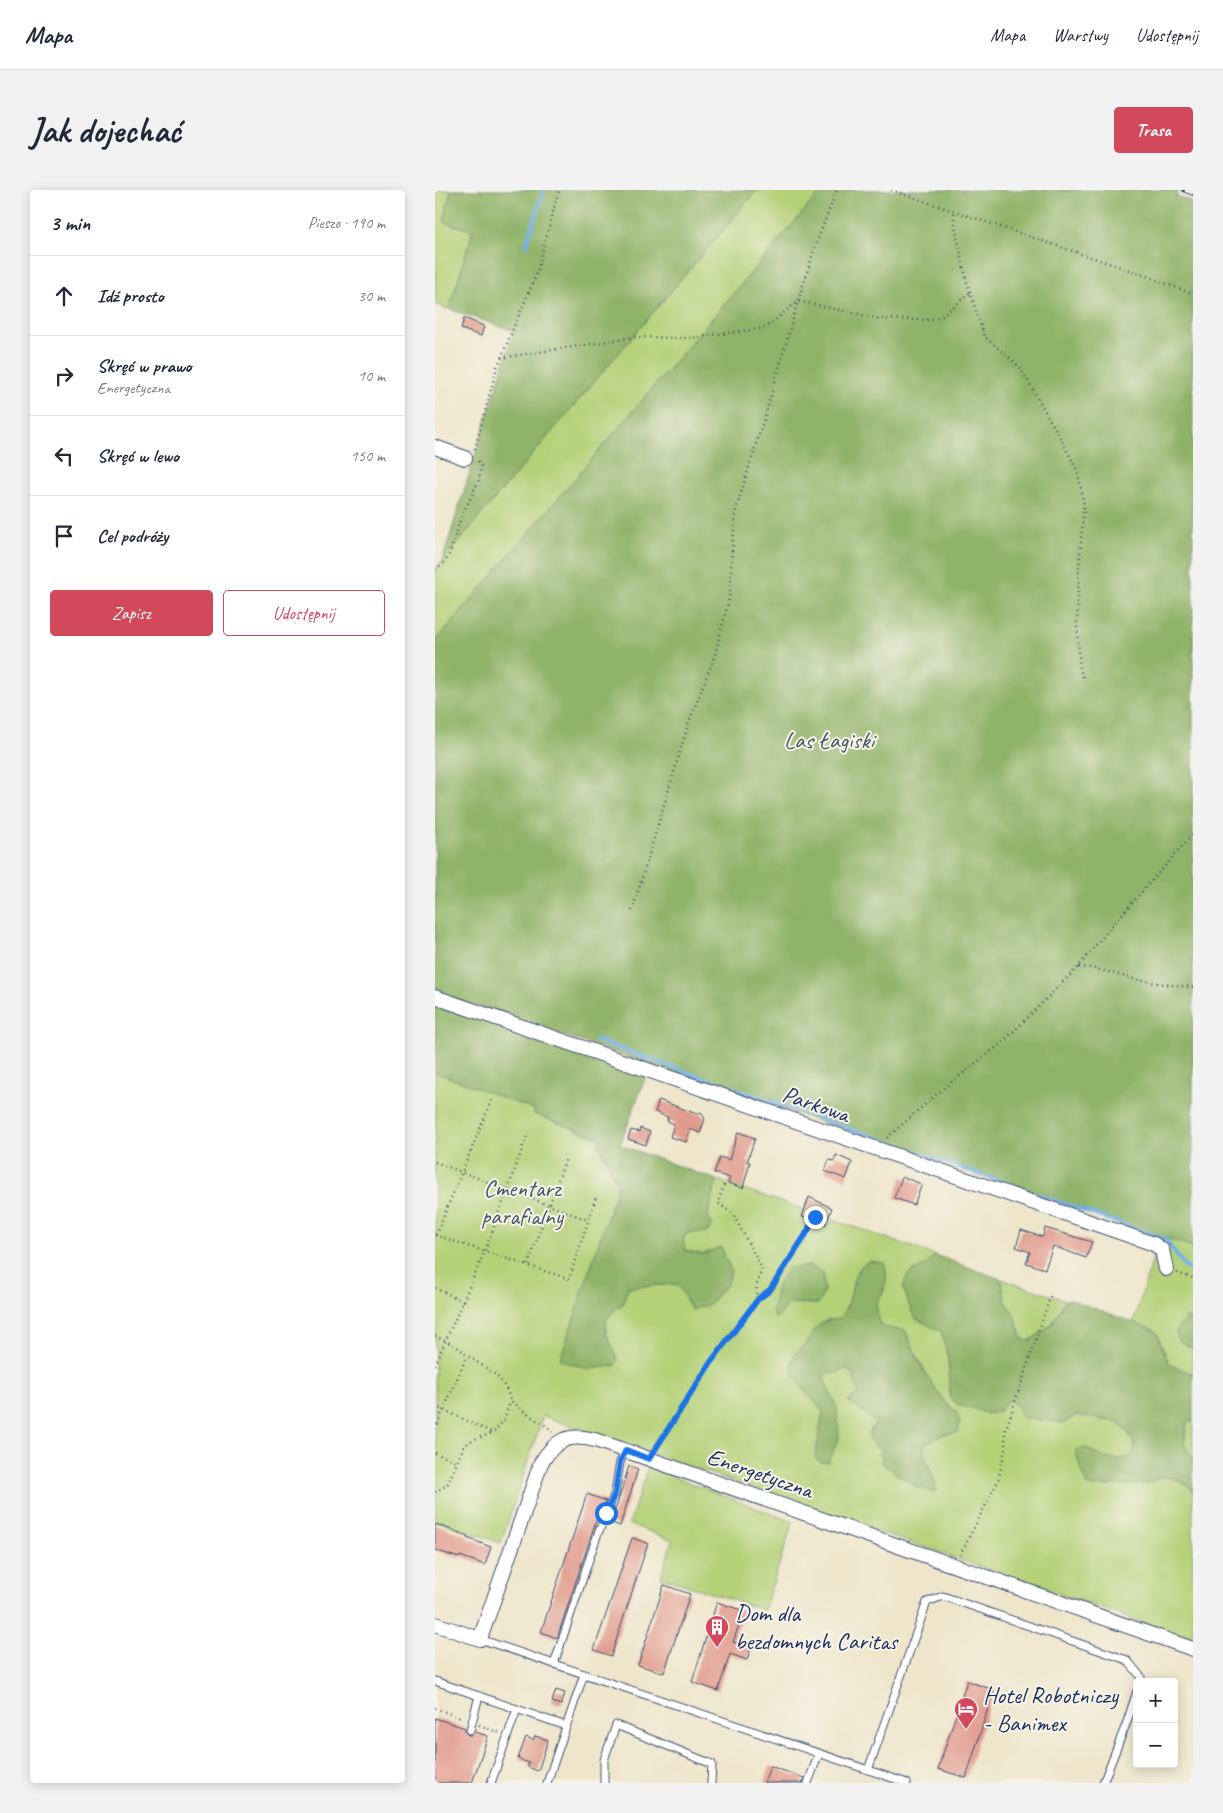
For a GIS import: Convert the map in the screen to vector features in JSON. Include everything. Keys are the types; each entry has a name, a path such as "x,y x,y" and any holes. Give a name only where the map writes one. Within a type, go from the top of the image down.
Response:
{"street":[{"path":"435,447 465,458"},
{"name":"Parkowa","path":"435,997 1154,1244 1162,1250 1166,1269"},
{"name":"Energetyczna","path":"480,1639 541,1463 549,1449 559,1441 583,1437 626,1450 1193,1649"},
{"path":"435,1624 480,1639"}],"lane":[{"path":"554,1664 597,1536 615,1493 620,1462 626,1450"},
{"path":"868,1770 927,1602 943,1596 1127,1660 1141,1678"},
{"path":"480,1639 907,1783"},
{"path":"547,1783 583,1674"},
{"path":"435,1681 566,1726"},
{"path":"470,1730 479,1696"},
{"path":"1103,1783 1133,1703"},
{"path":"491,1783 517,1709"},
{"path":"604,1783 603,1760 616,1725 712,1764 711,1783"},
{"path":"809,1783 819,1753"}],"path":[{"path":"435,569 446,561 450,553 461,518 479,480 481,466 475,456 476,445 497,367 536,275 559,190"},
{"path":"632,911 689,722 715,655 730,594 736,509 816,244 837,190"},
{"path":"891,190 954,213 1141,274 1193,294"},
{"path":"954,213 966,280 984,336 1020,367 1078,472 1084,506 1077,625 1080,670 1085,681"},
{"path":"798,301 881,319 927,320 942,316 971,292"},
{"path":"501,358 635,337 691,338 765,328 798,301"},
{"path":"879,1150 883,1141 932,1097 1002,1043 1079,967 1110,928 1193,834"},
{"path":"1079,967 1092,967 1108,973 1148,982 1193,987"},
{"path":"493,1098 463,1173 435,1235 569,1278 596,1197"},
{"path":"435,1364 485,1251 528,1133"},
{"path":"528,1265 566,1158"},
{"path":"435,1162 588,1220"},
{"path":"724,1185 718,1203 733,1214 762,1270 756,1286 758,1299"},
{"path":"649,1459 711,1362 758,1299 770,1290 815,1217"},
{"path":"435,1288 464,1301"},
{"path":"954,1565 998,1481 1005,1450 1005,1432 1051,1294"},
{"path":"435,1336 460,1349 467,1356 498,1376 509,1392 510,1402 504,1420 493,1433 472,1440 464,1446 447,1486 435,1492"},
{"path":"435,1430 467,1356"},
{"path":"510,1402 517,1404 525,1413 546,1425"},
{"path":"435,1406 493,1433"},
{"path":"435,1454 457,1462"}],"green space":[{"path":"435,190 451,190 444,222 473,231 449,309 435,304"},
{"path":"451,190 757,190 442,561 514,331 449,309 473,231 444,222"},
{"path":"757,190 822,190 435,642 435,567 440,567 442,561"},
{"name":"Las Łagiski","path":"822,190 1178,190 1176,196 1193,202 1193,1247 435,992 435,642"},
{"path":"435,1004 646,1076 620,1145 717,1180 708,1215 711,1226 708,1232 687,1233 683,1240 686,1251 703,1254 721,1247 731,1271 728,1283 708,1305 691,1310 678,1284 628,1287 623,1304 615,1309 606,1320 606,1333 618,1360 615,1366 588,1369 560,1360 618,1185 599,1145 601,1138 534,1114 535,1110 435,1072"},
{"name":"Cmentarz parafialny","path":"435,1069 535,1110 534,1114 601,1139 599,1145 618,1185 560,1360 613,1348 606,1333 606,1320 615,1309 623,1304 628,1287 679,1284 708,1305 728,1283 731,1271 721,1247 703,1254 686,1251 683,1240 687,1233 711,1225 708,1215 717,1180 935,1255 926,1265 908,1274 916,1319 941,1331 948,1357 950,1398 960,1406 974,1408 987,1414 1008,1400 1019,1407 1064,1423 1076,1415 1117,1422 1127,1431 1134,1443 1133,1456 1109,1459 1087,1448 1093,1487 1149,1483 1162,1477 1176,1479 1193,1490 1193,1640 543,1416 501,1543 435,1520","holes":["870,1261 885,1289 876,1303 879,1324 891,1329 905,1330 933,1385 948,1405 957,1413 958,1433 944,1434 925,1444 923,1451 936,1484 883,1464 880,1451 869,1433 876,1422 849,1400 859,1392 852,1373 846,1369 834,1374 827,1372 823,1377 837,1408 823,1411 796,1379 795,1354 806,1346 826,1320 840,1319 849,1301 857,1273 864,1264","810,1266 818,1304 787,1303 780,1315 774,1318"]},
{"path":"1160,1236 1193,1247 1193,1321 1186,1317 1178,1340 1193,1349 1193,1374 1173,1366 1168,1361 1158,1335 1154,1330 1133,1323"},
{"path":"935,1255 1001,1279 1006,1303 1014,1314 1023,1340 1030,1341 1052,1324 1065,1300 1072,1300 1154,1330 1169,1363 1193,1374 1193,1420 1187,1423 1184,1443 1193,1459 1193,1490 1176,1479 1162,1477 1149,1483 1093,1487 1087,1485 1075,1451 1080,1447 1107,1459 1133,1456 1134,1443 1127,1431 1117,1422 1076,1415 1064,1423 1024,1418 1019,1413 1019,1407 1008,1400 1000,1411 987,1414 974,1408 960,1406 950,1398 948,1357 941,1331 916,1319 903,1287 908,1274 926,1265"},
{"path":"870,1261 884,1263 886,1269 885,1284 876,1303 879,1324 891,1329 905,1330 922,1368 945,1403 957,1413 960,1420 958,1433 944,1434 925,1444 926,1461 934,1479 936,1491 929,1491 915,1486 883,1464 880,1451 869,1440 869,1433 876,1422 848,1401 859,1392 852,1373 846,1369 834,1374 827,1372 823,1377 837,1408 839,1438 828,1462 821,1462 815,1458 823,1411 796,1378 792,1363 794,1355 807,1344 820,1324 840,1319 849,1301 857,1273 864,1264"},
{"path":"810,1266 823,1272 824,1292 818,1304 788,1303 780,1315 774,1318 772,1312 777,1285 789,1268"},
{"path":"1001,1279 1065,1300 1052,1324 1030,1341 1023,1340 1014,1314 1006,1303"},
{"path":"1186,1317 1193,1321 1193,1349 1178,1340 1176,1331"},
{"path":"1193,1420 1193,1459 1184,1443 1187,1423"},
{"path":"648,1467 793,1522 764,1610 661,1577 672,1540 629,1524"}],"building":[{"path":"464,318 484,326 481,336 461,329"},
{"path":"659,1100 697,1114 701,1112 705,1119 700,1133 690,1129 686,1142 670,1137 674,1124 667,1121 668,1117 655,1112"},
{"path":"640,1128 650,1132 646,1145 628,1139 631,1130 639,1132"},
{"path":"738,1132 755,1138 747,1162 750,1162 743,1188 728,1183 730,1178 714,1173 720,1157 729,1160"},
{"path":"836,1155 852,1162 846,1179 825,1171 829,1160 834,1161"},
{"path":"902,1177 922,1184 914,1205 894,1198"},
{"path":"809,1197 832,1208 825,1225 802,1217"},
{"path":"1045,1228 1092,1242 1086,1258 1053,1246 1045,1269 1026,1263 1030,1252 1016,1247 1021,1230 1043,1237"},
{"path":"629,1466 638,1469 620,1526 609,1522 617,1505"},
{"path":"587,1494 606,1501 599,1518 597,1518 557,1638 541,1632"},
{"path":"435,1524 491,1547 485,1565 435,1550"},
{"path":"632,1538 648,1543 611,1656 594,1650"},
{"path":"664,1585 690,1594 664,1673 638,1665"},
{"name":"Dom dla bezdomnych Caritas","path":"717,1602 744,1611 733,1642 751,1648 747,1660 730,1654 718,1691 692,1682"},
{"name":"Hotel Robotniczy - Banimex","path":"967,1681 994,1690 966,1778 938,1769"},
{"path":"556,1690 565,1693 561,1705 552,1702"},
{"path":"435,1718 465,1728 465,1732 468,1735 472,1735 475,1732 488,1736 472,1783 435,1783"},
{"path":"535,1736 548,1740 538,1771 528,1767 529,1763 518,1759 526,1737 533,1740"},
{"path":"770,1766 804,1778 803,1783 764,1783"}],"waterway":[{"path":"526,246 544,190"},
{"path":"595,1040 1165,1239 1186,1268 1193,1270"}],"railway":[{"path":"1185,190 1193,193"}],"place":[{"name":"Dom dla bezdomnych Caritas","path":"717,1648"},
{"name":"Hotel Robotniczy - Banimex","path":"966,1730"}],"route":[{"path":"606,1513 615,1493 620,1462 626,1450 649,1459 711,1362 758,1299 770,1290 815,1217"}]}
